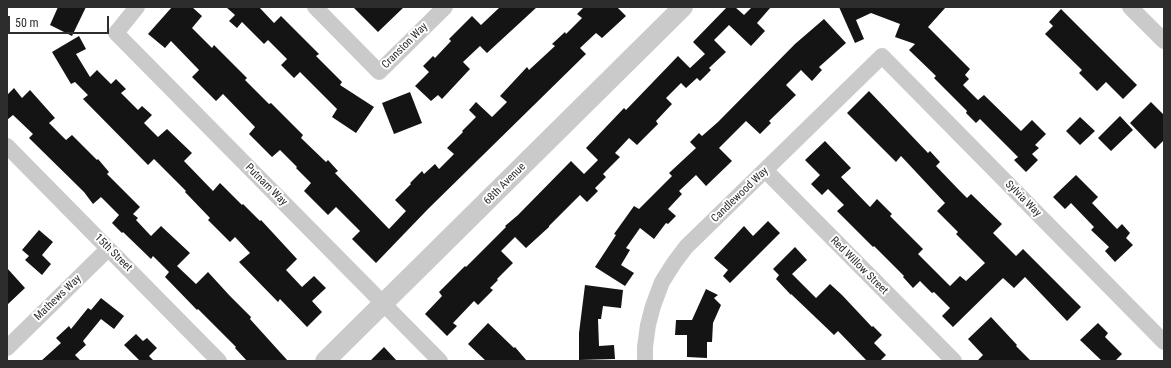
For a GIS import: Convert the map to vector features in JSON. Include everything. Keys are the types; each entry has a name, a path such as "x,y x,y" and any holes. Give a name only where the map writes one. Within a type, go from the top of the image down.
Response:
{"street":[{"name":"Putnam Way","path":"137,7 116,33 440,361"},
{"name":"Cranston Way","path":"315,7 379,72 444,7"},
{"name":"68th Avenue","path":"325,361 683,7"},
{"path":"1130,7 1164,41"},
{"name":"Candlewood Way","path":"645,361 648,325 653,306 662,282 686,247 882,56"},
{"name":"Sylvia Way","path":"882,56 1164,342"},
{"name":"15th Street","path":"7,146 219,361"},
{"name":"Red Willow Street","path":"765,170 954,361"},
{"name":"Mathews Way","path":"7,348 108,249"}],"building":[{"path":"58,7 86,7 72,36 50,25"},
{"path":"172,7 192,7 202,16 192,28 212,48 214,45 247,78 245,80 269,104 271,103 303,135 301,138 326,162 328,160 338,171 335,173 389,229 406,211 395,200 422,171 424,174 435,164 439,169 454,154 447,148 476,117 469,110 476,102 492,117 507,102 500,96 527,67 529,70 555,46 552,44 565,32 566,34 582,18 577,14 584,7 617,7 626,16 602,38 596,33 580,48 586,54 428,209 376,263 352,239 360,231 336,207 328,215 304,191 311,183 296,168 297,167 280,150 272,157 249,134 255,127 223,94 216,101 192,77 199,70 171,41 165,48 148,34"},
{"path":"226,7 259,7 274,23 281,16 319,54 316,56 342,82 340,85 374,107 356,133 332,117 337,109 300,72 294,78 281,65 287,59 268,40 264,44 242,22 237,28 229,21 235,15"},
{"path":"353,7 404,7 378,32"},
{"path":"500,7 537,7 487,53 480,46 463,62 470,69 442,99 438,95 431,101 415,86 429,72 423,66 433,56 435,58 451,41 449,39 472,16 481,25"},
{"path":"727,7 735,7 744,15 752,7 771,7 757,23 765,31 751,46 729,25 714,40 726,52 709,68 711,70 700,81 697,78 686,88 681,83 666,98 672,104 656,121 658,124 637,145 629,138 615,153 620,157 603,174 606,177 595,188 598,191 587,202 580,195 526,248 515,237 501,251 513,263 497,279 498,280 490,288 493,290 478,305 474,301 453,323 457,326 447,336 425,314 442,296 439,292 465,266 466,267 571,161 584,174 598,160 586,148 624,108 626,110 678,56 690,68 705,54 693,42"},
{"path":"839,7 946,7 928,27 970,69 965,75 969,79 963,85 978,100 984,95 1021,131 1032,120 1046,134 1035,145 1039,148 1032,154 1038,160 1026,172 1014,160 1018,157 980,119 976,123 966,113 967,111 934,78 936,76 909,50 915,44 895,37 900,24 871,13 856,20 864,39 855,43"},
{"path":"1061,9 1137,85 1123,99 1106,82 1097,91 1079,73 1082,70 1045,34 1053,26 1049,22"},
{"path":"824,19 846,43 819,67 822,70 812,81 801,70 786,85 796,95 769,121 771,123 760,134 746,121 719,148 732,161 706,186 696,175 679,191 682,194 668,209 676,216 668,224 666,223 654,239 640,228 626,248 630,250 621,265 634,273 625,286 595,267 616,235 614,234 634,206 639,209 672,176 669,173 696,148 690,142 699,133 702,136 718,122 795,44"},
{"path":"79,36 86,49 76,54 90,77 97,70 111,84 116,79 126,89 121,93 138,110 142,106 152,115 144,123 158,137 167,129 192,153 184,161 213,191 220,183 242,205 243,204 260,221 261,220 297,259 286,270 302,287 314,276 326,288 312,301 322,312 307,327 280,299 278,302 239,262 250,253 235,237 230,242 208,220 210,218 185,192 186,191 154,159 148,165 83,99 88,95 75,82 71,84 52,52"},
{"path":"14,88 22,98 30,90 55,118 49,123 66,140 72,135 97,160 98,159 109,172 107,174 140,207 133,214 138,218 136,220 151,236 161,226 190,253 177,266 196,284 208,272 251,317 250,319 288,361 247,361 235,348 236,347 165,277 169,272 153,256 151,259 112,223 119,215 101,197 93,204 84,192 29,138 33,134 13,115 7,120 7,95"},
{"path":"869,91 928,153 930,151 940,162 936,166 967,198 971,194 1002,224 993,233 1016,256 1023,249 1081,307 1067,321 1025,277 1014,288 1003,278 953,327 942,316 950,308 920,281 913,288 903,277 904,276 837,211 844,205 828,189 822,195 811,184 820,175 805,160 825,141 851,168 841,177 870,207 877,199 892,214 890,216 923,249 918,254 950,286 960,276 966,281 985,263 956,234 958,232 937,211 945,203 901,156 896,162 847,113"},
{"path":"410,92 422,123 394,134 382,103"},
{"path":"1151,102 1164,115 1164,140 1155,149 1130,123"},
{"path":"1120,116 1133,130 1111,151 1098,138"},
{"path":"1080,117 1095,131 1080,145 1066,131"},
{"path":"1076,175 1098,197 1092,203 1117,229 1122,224 1130,233 1126,238 1133,245 1115,262 1105,251 1109,247 1091,230 1094,227 1071,203 1065,209 1053,197"},
{"path":"768,221 780,233 730,283 723,276 728,270 714,258 744,226 753,236"},
{"path":"39,230 53,242 42,255 51,264 42,275 25,260 29,256 22,250"},
{"path":"795,247 807,260 792,274 816,298 830,284 842,295 872,327 873,326 882,335 874,343 886,355 880,361 867,361 838,331 834,335 776,279 779,275 773,269"},
{"path":"7,268 25,288 7,305"},
{"path":"585,285 623,290 621,308 603,306 601,319 598,319 599,346 614,345 615,359 579,360 579,333"},
{"path":"706,289 718,295 714,298 721,305 713,323 712,342 707,342 707,358 687,357 687,335 675,335 676,320 692,320"},
{"path":"101,298 124,316 114,329 101,319 83,341 86,345 75,355 81,361 41,361 61,343 56,338 69,326 71,329 88,308 91,310"},
{"path":"991,317 1031,361 977,361 983,355 968,339"},
{"path":"488,323 514,348 515,347 527,361 486,361 468,344"},
{"path":"1098,323 1108,333 1105,337 1122,354 1115,361 1102,361 1080,340"},
{"path":"136,334 143,341 147,338 157,348 149,356 154,361 140,361 124,345"},
{"path":"384,347 397,361 370,361"}]}
